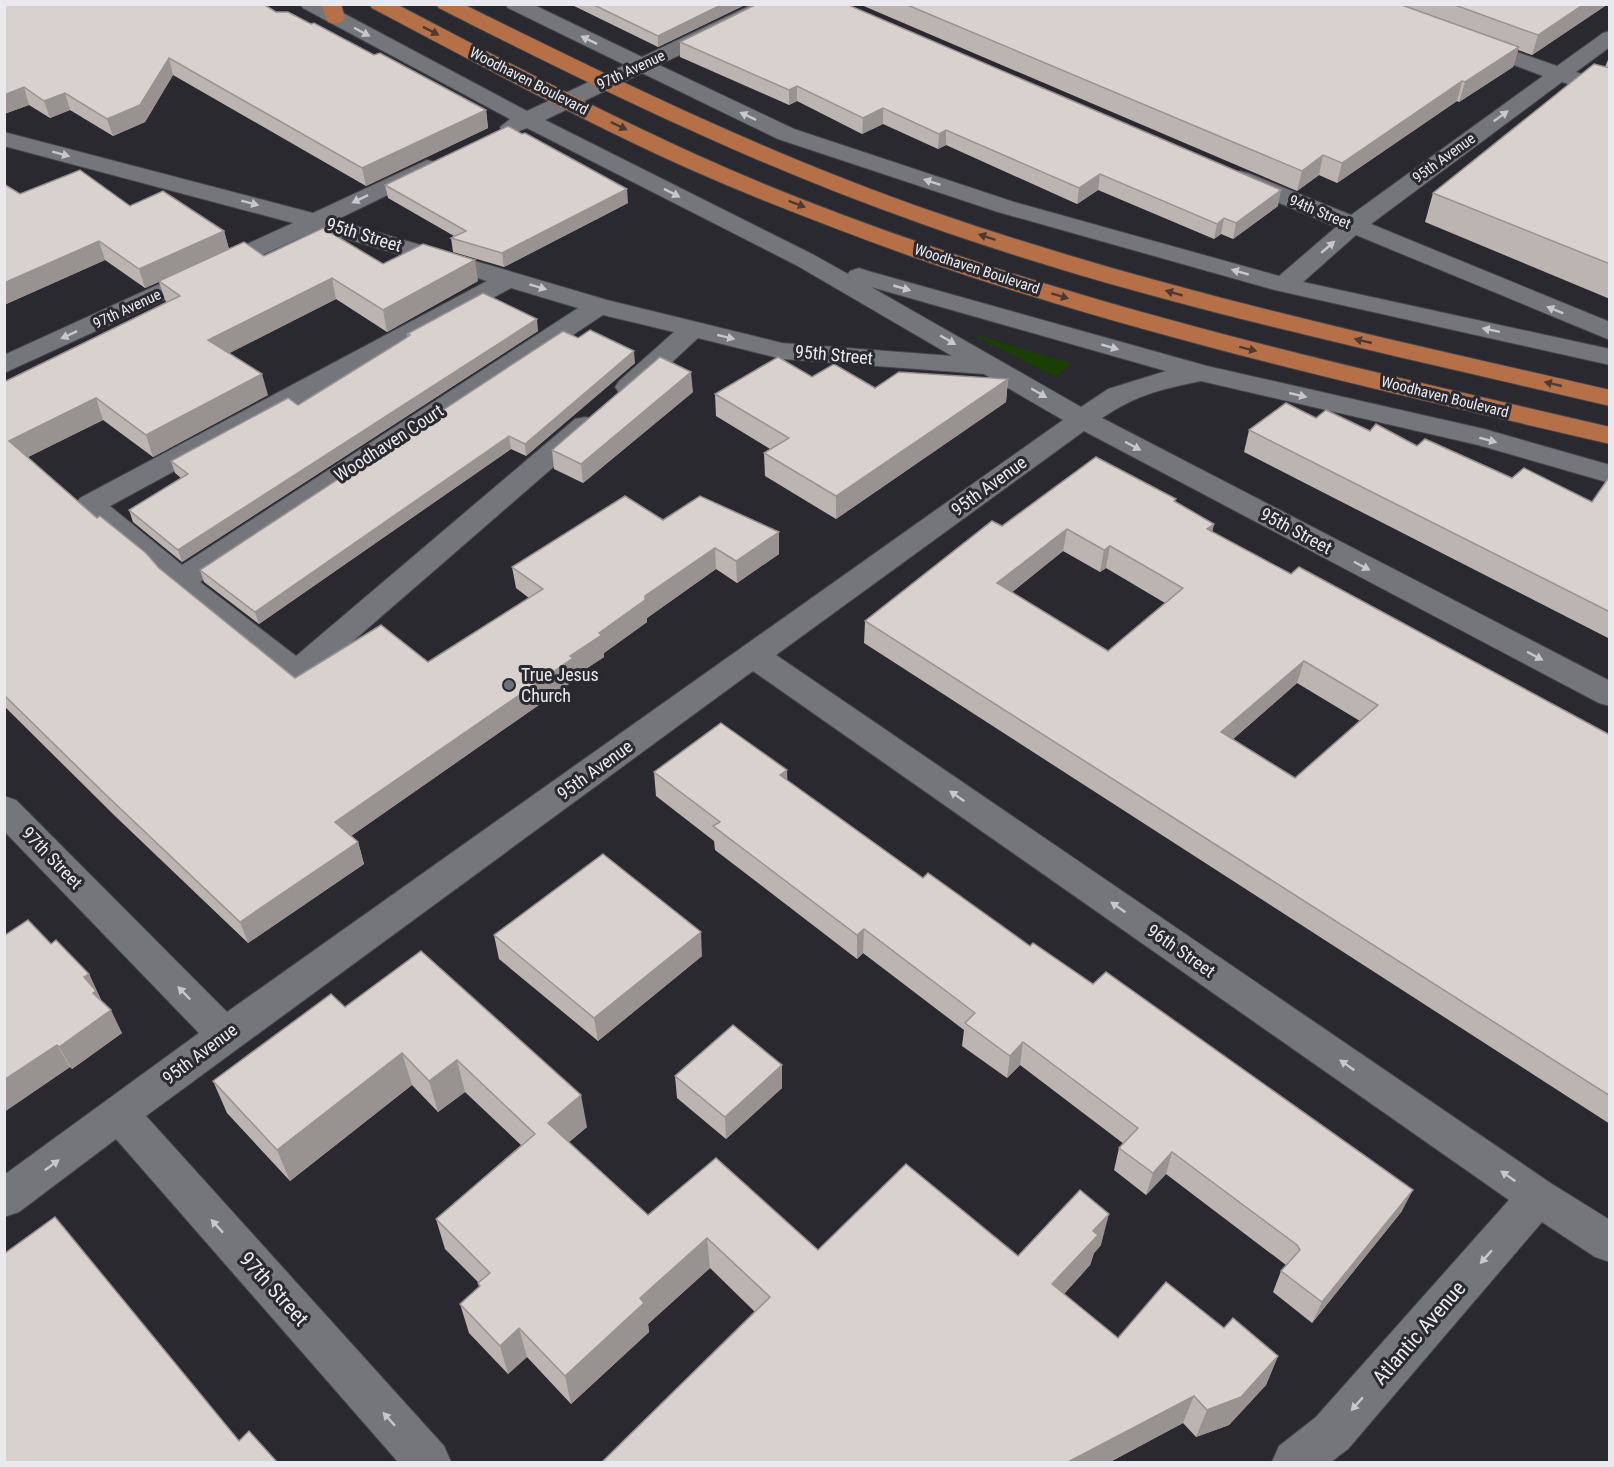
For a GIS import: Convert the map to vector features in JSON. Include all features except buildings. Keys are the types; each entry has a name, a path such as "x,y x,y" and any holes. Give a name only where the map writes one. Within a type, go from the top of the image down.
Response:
{"main road":[{"name":"Woodhaven Boulevard","path":"379,4 661,147 769,193 924,252 1198,337 1610,436"},
{"name":"Woodhaven Boulevard","path":"446,4 602,82 703,129 800,170 926,217 1031,252 1251,315 1610,398"}],"street":[{"name":"Woodhaven Boulevard","path":"310,4 333,11 526,119 805,260 995,368"},
{"path":"515,4 786,134 1006,207 1284,285 1610,357"},
{"name":"97th Avenue","path":"494,135 770,4"},
{"path":"1451,36 1610,92"},
{"name":"95th Avenue","path":"1284,285 1352,226 1610,37"},
{"name":"95th Street","path":"4,139 316,221 599,306 782,351 995,368 1082,419 1610,695"},
{"name":"97th Avenue","path":"4,365 316,221 451,155"},
{"name":"94th Street","path":"1223,171 1610,332"},
{"name":"Woodhaven Boulevard","path":"805,260 1201,373 1484,438 1610,474"},
{"path":"509,279 90,505 166,566 179,581 297,673 609,405 693,329"},
{"name":"Woodhaven Court","path":"179,581 599,306"},
{"name":"95th Avenue","path":"4,1199 225,1035 1082,419 1119,395 1164,380 1201,373"},
{"name":"96th Street","path":"754,656 1538,1197 1610,1243"},
{"name":"97th Street","path":"4,809 225,1035"},
{"name":"97th Street","path":"120,1115 428,1462"},
{"name":"Atlantic Avenue","path":"1295,1462 1332,1433 1538,1197"}],"green space":[{"path":"970,333 1071,363 1056,377"}],"place":[{"name":"True Jesus Church","path":"509,685"}]}
